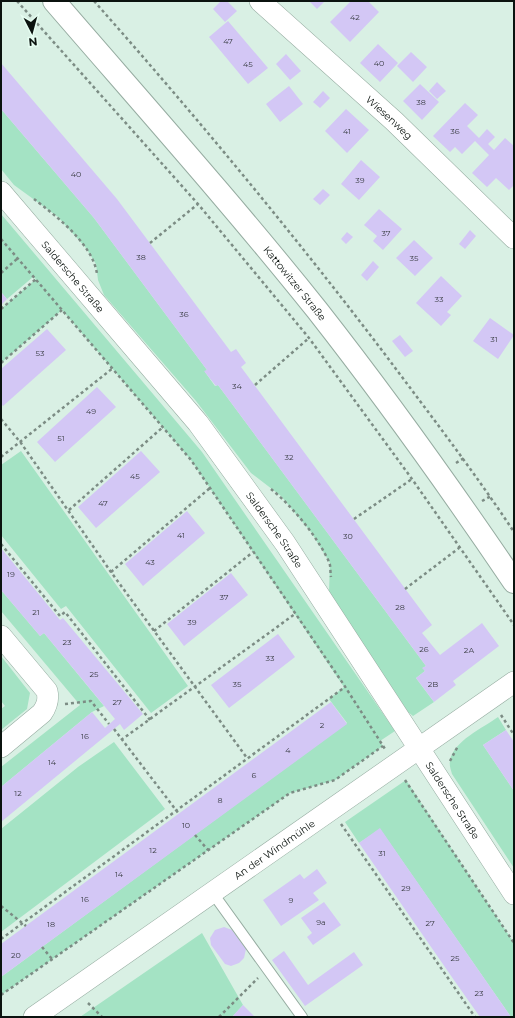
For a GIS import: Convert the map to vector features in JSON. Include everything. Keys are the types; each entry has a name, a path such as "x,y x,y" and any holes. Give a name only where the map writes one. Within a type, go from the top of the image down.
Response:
{"street":[{"name":"Kattowitzer Straße","path":"54,1 268,250 316,310 442,477 514,582"},
{"name":"Wiesenweg","path":"260,1 394,120 514,238"},
{"name":"Saldersche Straße","path":"1,192 198,423 285,543 514,894"},
{"path":"1,636 47,691 47,702 42,713 1,747"},
{"name":"An der Windmühle","path":"34,1017 514,682"}],"lane":[{"path":"212,892 302,1017"}],"path":[{"path":"17,1 198,204 309,338 412,479 459,548 513,620 514,625"},
{"path":"94,1 220,147 323,274 464,458 514,532"},
{"path":"150,243 198,204"},
{"path":"1,239 191,460 345,687 514,943"},
{"path":"1,273 18,258"},
{"path":"1,310 36,279"},
{"path":"1,363 62,310"},
{"path":"255,385 309,338"},
{"path":"1,457 113,368"},
{"path":"1,419 21,442 111,572 247,758"},
{"path":"69,510 163,427"},
{"path":"455,464 464,458"},
{"path":"354,519 412,479"},
{"path":"111,572 210,488"},
{"path":"482,502 490,496"},
{"path":"1,544 60,616 65,612 150,720"},
{"path":"405,589 459,548"},
{"path":"154,631 254,552"},
{"path":"121,740 295,614"},
{"path":"1,939 345,687"},
{"path":"63,704 91,701 109,724"},
{"path":"501,715 514,735"},
{"path":"114,729 179,814"},
{"path":"451,768 450,762 454,751 461,743"},
{"path":"1,995 290,792 335,780 383,746"},
{"path":"341,824 475,1017"},
{"path":"195,835 208,850"},
{"path":"1,906 24,922 26,926"},
{"path":"42,947 52,960"},
{"path":"219,1017 267,970"}],"green space":[{"path":"1,109 94,218 207,370 205,372 215,386 218,385 426,666 423,668 425,671 416,678 434,702 413,716 408,712 329,592 330,563 311,532 281,496 251,473 196,401 104,295 98,280 96,264 86,248 58,217 14,185 1,169"},
{"path":"1,214 202,452 395,731 380,741 383,746 335,780 290,793 1,995 1,977 347,723 329,699 344,687 191,460 62,310 1,363 1,309 36,279 33,277 7,299 1,292"},
{"path":"21,451 188,686 151,713 66,606 61,609 1,535 1,465"},
{"path":"1,590 40,636 44,633 104,706 92,712 1,787 1,767 80,705 1,611"},
{"path":"1,656 30,693 27,709 1,730 1,709 5,706 1,701"},
{"path":"498,717 506,730 483,745 514,791 514,868 452,774 450,764 452,754 463,741"},
{"path":"114,742 165,809 1,932 1,829 78,767"},
{"path":"406,780 514,943 514,1017 511,1017 380,829 359,843 345,822"},
{"path":"202,933 243,1005 232,1017 80,1017"}],"building":[{"path":"221,1 227,1 237,11 225,22 213,9"},
{"path":"309,1 325,1 317,9"},
{"path":"348,1 368,1 379,12 350,42 330,22 350,2"},
{"path":"228,21 268,68 248,84 209,37"},
{"path":"378,44 398,63 380,82 360,63"},
{"path":"411,52 427,67 413,82 397,66"},
{"path":"286,54 301,71 290,80 276,64"},
{"path":"1,63 117,199 231,352 236,349 246,363 241,367 432,625 422,633 440,655 482,623 499,646 453,681 456,685 434,702 416,678 425,671 422,668 426,666 218,385 216,386 204,371 207,370 94,218 1,109"},
{"path":"437,82 446,91 437,99 429,91"},
{"path":"420,84 439,102 422,120 403,101"},
{"path":"289,86 303,104 280,122 266,104"},
{"path":"323,91 330,98 320,108 313,102"},
{"path":"465,103 478,115 467,126 479,138 487,129 495,137 488,144 494,150 505,138 514,146 514,185 509,190 496,178 487,187 472,173 489,155 475,141 462,154 455,147 450,152 433,136"},
{"path":"346,109 369,130 347,153 325,131"},
{"path":"361,160 380,177 359,200 341,184"},
{"path":"323,189 330,195 320,205 313,199"},
{"path":"379,209 402,229 383,250 373,241 377,236 364,225"},
{"path":"470,230 476,236 465,249 459,244"},
{"path":"347,232 353,237 346,244 341,239"},
{"path":"414,240 433,258 415,276 396,258"},
{"path":"373,261 379,267 367,281 361,275"},
{"path":"441,276 462,296 447,312 451,315 441,326 416,303"},
{"path":"1,292 7,299 1,305"},
{"path":"490,318 514,335 498,359 473,341"},
{"path":"47,329 66,350 3,406 1,404 1,369"},
{"path":"400,335 413,351 405,357 392,341"},
{"path":"97,387 116,407 55,462 37,442"},
{"path":"141,451 160,472 96,528 78,507"},
{"path":"187,511 205,533 143,586 125,564"},
{"path":"1,548 60,620 63,618 143,714 124,730 120,724 1,822 1,787 92,712 105,728 115,719 44,633 40,636 1,590"},
{"path":"231,573 248,595 184,646 167,624"},
{"path":"278,634 295,657 229,708 211,685"},
{"path":"331,702 347,724 1,977 1,944"},
{"path":"506,730 514,742 514,791 483,745"},
{"path":"380,828 511,1017 480,1017 456,983 359,843"},
{"path":"317,869 327,883 313,893 319,900 281,926 263,900 300,874 304,879"},
{"path":"324,902 341,925 313,945 307,937 312,933 301,918"},
{"path":"224,927 232,930 246,949 244,958 239,963 231,966 225,964 211,945 210,938 215,930"},
{"path":"284,951 308,985 354,952 363,965 305,1006 272,960"},
{"path":"243,1005 255,1017 232,1017"}]}
